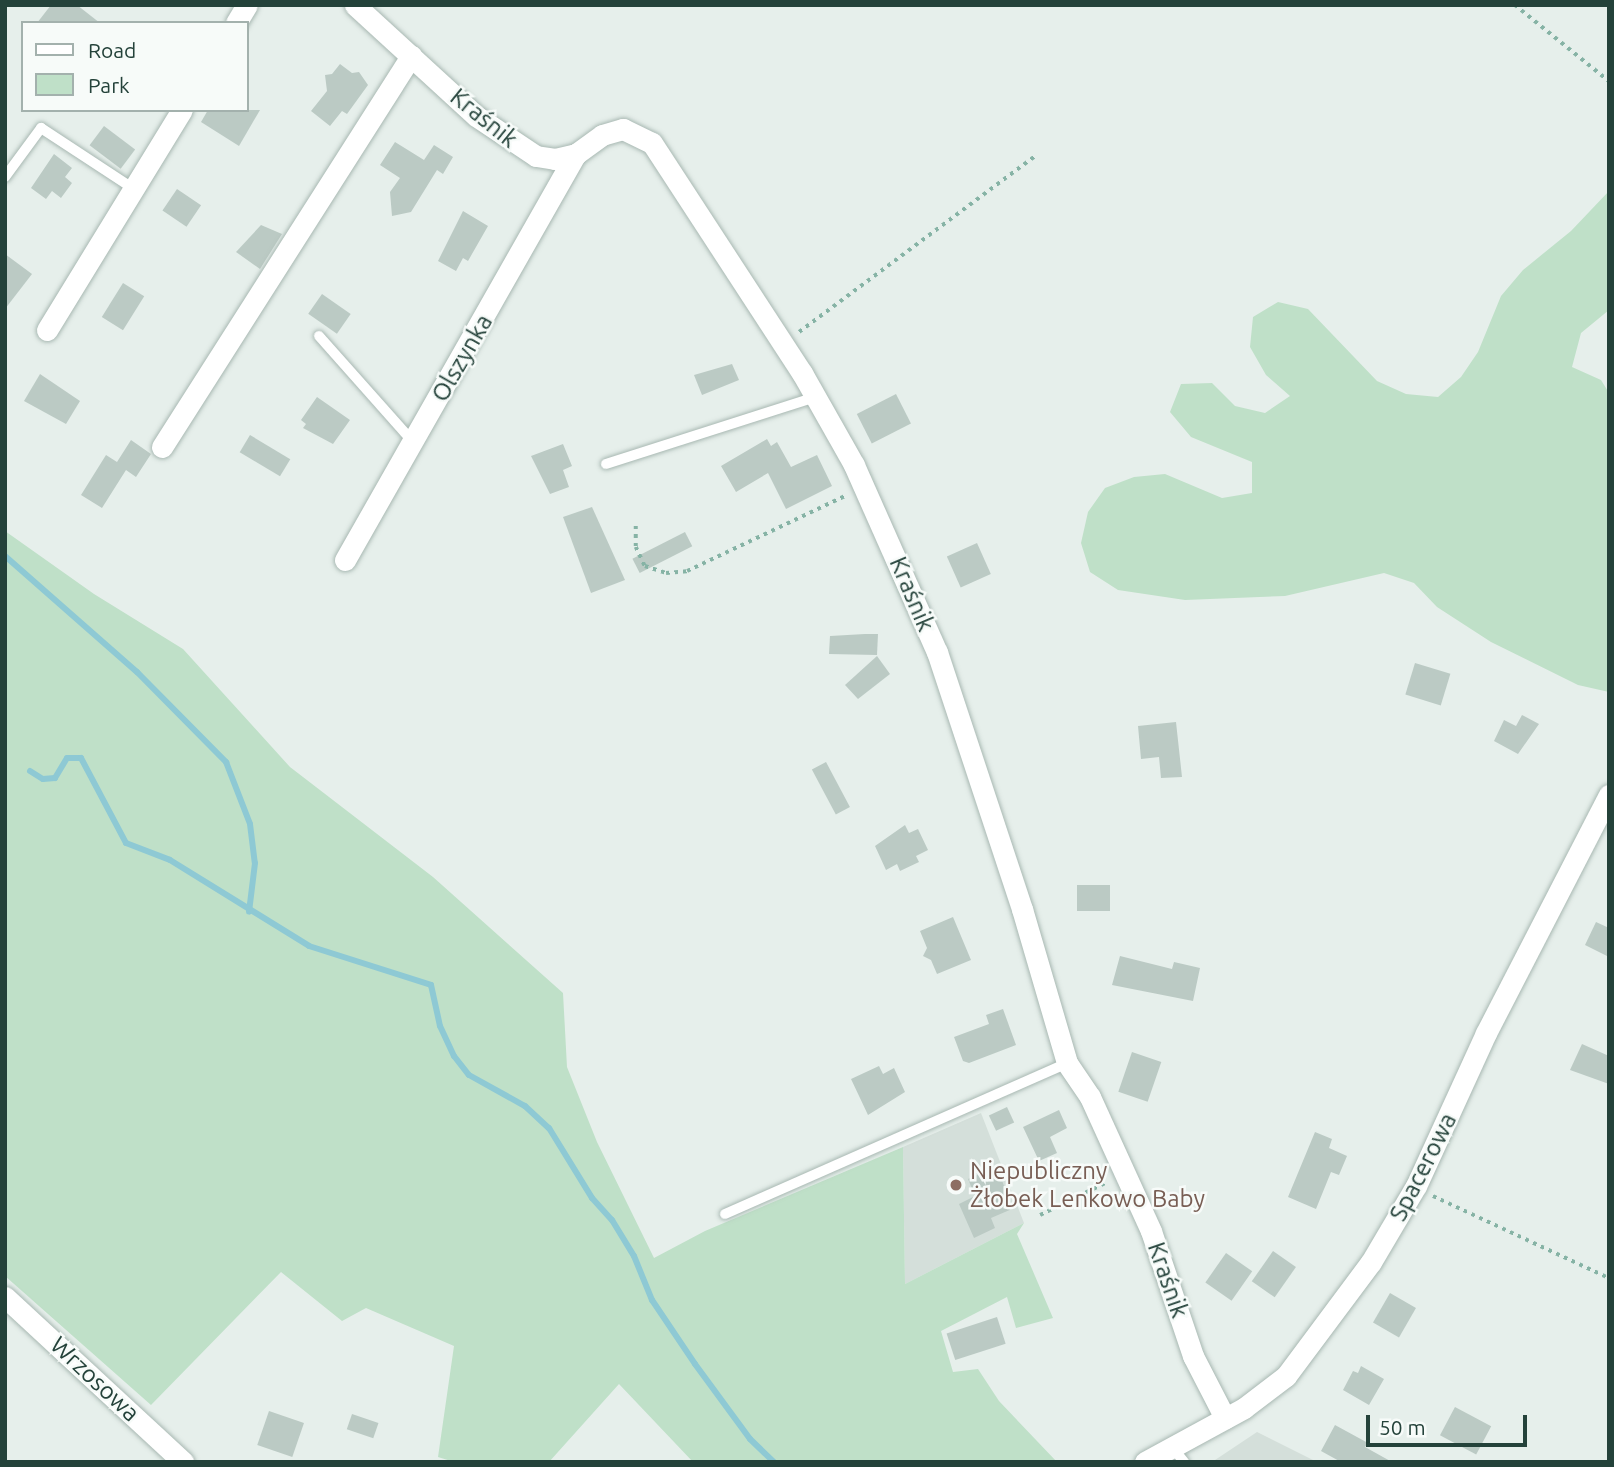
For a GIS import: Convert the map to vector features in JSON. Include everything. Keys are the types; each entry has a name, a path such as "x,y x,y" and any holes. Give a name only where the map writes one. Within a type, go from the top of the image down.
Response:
{"street":[{"path":"237,21 247,5"},
{"name":"Kraśnik","path":"355,5 515,145 555,159 576,154 602,135 623,129 652,143 816,397 865,487 958,713 1067,1063 1090,1097 1151,1231 1193,1356 1226,1418"},
{"path":"162,447 411,56"},
{"path":"47,330 181,112"},
{"name":"Olszynka","path":"345,560 576,154"},
{"name":"Spacerowa","path":"1145,1462 1178,1454 1286,1376 1371,1262 1416,1186 1486,1033 1609,795"},
{"name":"Wrzosowa","path":"5,1297 183,1462"}],"lane":[{"path":"5,177 41,128 134,189"},
{"path":"319,336 414,442"},
{"path":"606,464 816,397"},
{"path":"725,1214 1067,1063"}],"path":[{"path":"1515,5 1609,81"},
{"path":"783,344 1034,158"},
{"path":"636,526 636,547 645,566 666,573 687,570 865,487"},
{"path":"1041,1215 1124,1173"},
{"path":"1416,1186 1609,1278"}],"shaded area":[{"name":"Niepubliczny Żłobek Lenkowo Baby","path":"981,1113 1024,1223 905,1284 903,1147"},
{"path":"1257,1432 1317,1462 1212,1462"}],"green space":[{"path":"1609,191 1609,310 1581,333 1572,367 1601,380 1609,393 1609,692 1578,685 1491,642 1437,607 1414,583 1384,573 1285,596 1185,600 1118,590 1090,572 1081,543 1088,512 1105,488 1134,477 1165,474 1222,498 1252,493 1252,462 1191,437 1170,412 1181,384 1212,383 1235,406 1265,413 1290,396 1266,375 1250,347 1253,317 1278,302 1308,309 1377,381 1406,394 1438,397 1461,377 1478,352 1501,296 1523,270 1571,231"},
{"path":"5,531 94,594 183,649 290,767 433,877 563,993 567,1067 597,1142 654,1258 705,1231 903,1147 905,1284 1024,1223 1017,1234 1053,1318 1016,1328 1007,1297 941,1331 953,1372 978,1369 999,1401 1057,1462 693,1462 619,1384 549,1462 454,1462 438,1457 454,1346 366,1308 342,1321 281,1272 151,1405 5,1276"}],"building":[{"path":"51,5 77,5 97,21 39,21"},
{"path":"340,64 352,73 359,72 368,85 347,114 342,111 330,126 311,111 327,91 325,75 332,74"},
{"path":"260,110 239,146 201,122 207,112"},
{"path":"104,126 135,149 121,169 90,145"},
{"path":"395,142 424,160 434,145 453,157 443,174 437,170 411,212 392,216 390,192 400,178 380,165"},
{"path":"54,154 72,168 65,177 72,183 61,198 52,191 46,199 31,188"},
{"path":"177,189 201,205 187,227 162,211"},
{"path":"463,211 488,226 468,261 463,258 456,271 438,261"},
{"path":"261,225 282,234 260,269 236,252"},
{"path":"5,254 32,274 5,309"},
{"path":"123,283 144,296 123,330 102,317"},
{"path":"322,294 351,314 337,334 308,314"},
{"path":"732,364 739,380 702,395 694,375"},
{"path":"40,374 80,401 66,424 24,401"},
{"path":"896,394 911,423 872,443 857,414"},
{"path":"317,397 350,420 333,444 303,428 306,424 301,420"},
{"path":"250,435 290,459 280,476 240,452"},
{"path":"767,439 771,446 777,442 791,467 817,455 832,486 786,509 768,473 736,492 721,466"},
{"path":"131,440 151,454 136,477 126,470 102,508 81,495 106,455 117,462"},
{"path":"563,444 572,466 563,470 569,487 550,494 531,456"},
{"path":"592,507 625,580 591,593 563,517"},
{"path":"685,532 692,546 640,573 632,559"},
{"path":"977,543 991,574 961,587 947,556"},
{"path":"878,634 877,655 829,654 830,636"},
{"path":"877,656 890,674 858,699 845,685"},
{"path":"1415,663 1450,674 1441,705 1405,695"},
{"path":"1522,715 1539,724 1518,754 1494,741 1504,720 1516,726"},
{"path":"1176,722 1182,777 1161,778 1159,757 1141,759 1138,726"},
{"path":"826,762 850,807 836,815 812,770"},
{"path":"905,825 909,833 918,829 928,850 916,856 919,862 900,871 897,864 886,870 875,846"},
{"path":"1077,885 1110,885 1110,911 1077,911"},
{"path":"953,917 971,960 937,974 931,960 923,956 927,948 920,931"},
{"path":"1596,922 1609,928 1609,957 1585,945"},
{"path":"1120,956 1172,969 1174,962 1200,968 1193,1001 1112,985"},
{"path":"1003,1009 1016,1045 969,1063 963,1061 954,1037 989,1024 986,1015"},
{"path":"1582,1044 1609,1056 1609,1084 1570,1070"},
{"path":"1132,1052 1161,1062 1148,1102 1118,1092"},
{"path":"879,1066 883,1074 894,1068 905,1092 868,1115 851,1079"},
{"path":"1007,1107 1014,1122 996,1131 989,1115"},
{"path":"1059,1110 1067,1128 1050,1137 1057,1153 1039,1161 1023,1127"},
{"path":"1315,1132 1332,1139 1329,1148 1347,1156 1339,1175 1331,1172 1316,1209 1288,1197"},
{"path":"997,1166 1012,1209 991,1218 995,1228 974,1238 959,1204 975,1196 968,1179"},
{"path":"1273,1251 1296,1267 1275,1297 1252,1281"},
{"path":"1226,1253 1252,1271 1232,1301 1205,1282"},
{"path":"1390,1293 1416,1308 1399,1337 1373,1322"},
{"path":"997,1317 1006,1344 955,1360 947,1333"},
{"path":"1361,1366 1384,1379 1369,1405 1343,1390 1353,1371 1358,1373"},
{"path":"1455,1407 1491,1426 1476,1455 1440,1435"},
{"path":"269,1411 304,1423 292,1457 257,1445"},
{"path":"352,1414 378,1423 373,1438 347,1429"},
{"path":"1335,1425 1368,1443 1365,1447 1392,1462 1341,1462 1321,1451"}],"waterway":[{"path":"5,556 137,672 226,762 250,824 255,863 249,912"},
{"path":"30,771 43,779 55,778 67,758 81,758 126,843 170,860 309,946 431,985 440,1026 454,1056 469,1075 525,1106 549,1128 592,1198 612,1220 634,1256 652,1300 695,1364 750,1439 774,1462"}],"place":[{"name":"Niepubliczny Żłobek Lenkowo Baby","path":"956,1185"}]}
